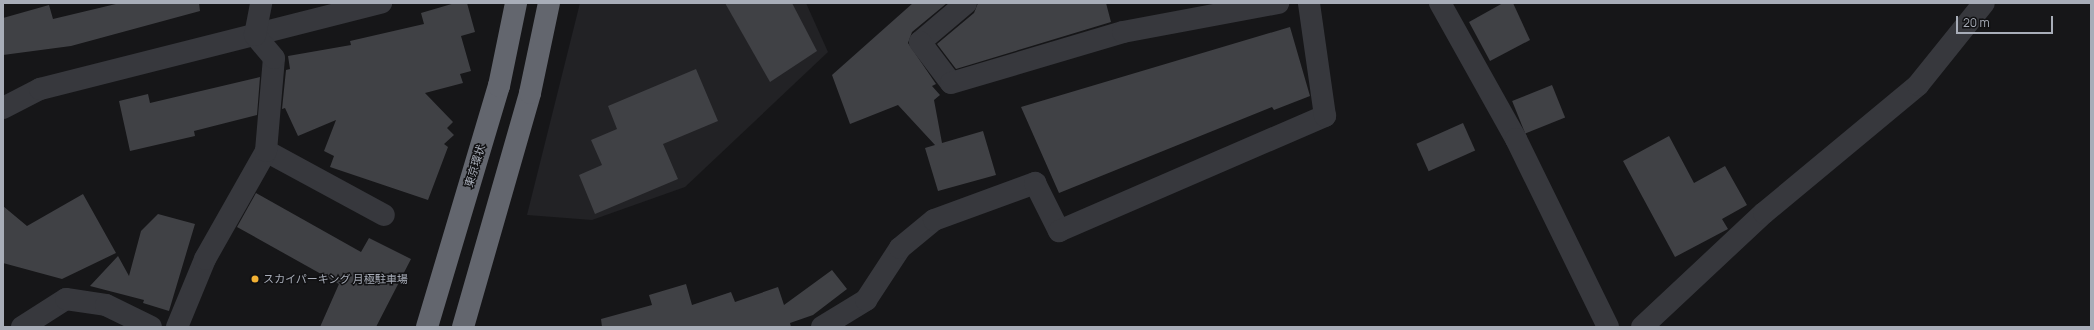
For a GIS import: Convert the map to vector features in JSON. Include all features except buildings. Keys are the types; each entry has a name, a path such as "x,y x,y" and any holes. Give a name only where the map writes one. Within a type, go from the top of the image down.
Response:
{"highway":[{"name":"東京環状","path":"427,327 498,86 516,3"},
{"path":"463,327 530,93 549,3"}],"street":[{"path":"255,35 261,3"},
{"path":"3,108 40,88 381,3"},
{"path":"966,3 920,42 952,83 1123,32 1278,3"},
{"path":"822,327 866,300 900,248 934,220 1035,183 1059,231 1325,116 1309,3"},
{"path":"1440,3 1516,139 1608,327"},
{"path":"1642,327 1764,213 1918,85 1984,3"},
{"path":"178,327 206,259 266,150 274,58 255,35"},
{"path":"266,150 384,215"},
{"path":"22,327 66,299 106,305 151,327"}],"shaded area":[{"path":"580,3 806,3 828,52 685,187 592,220 527,215"}],"place":[{"name":"スカイパーキング 月極駐車場","path":"255,279"}]}
